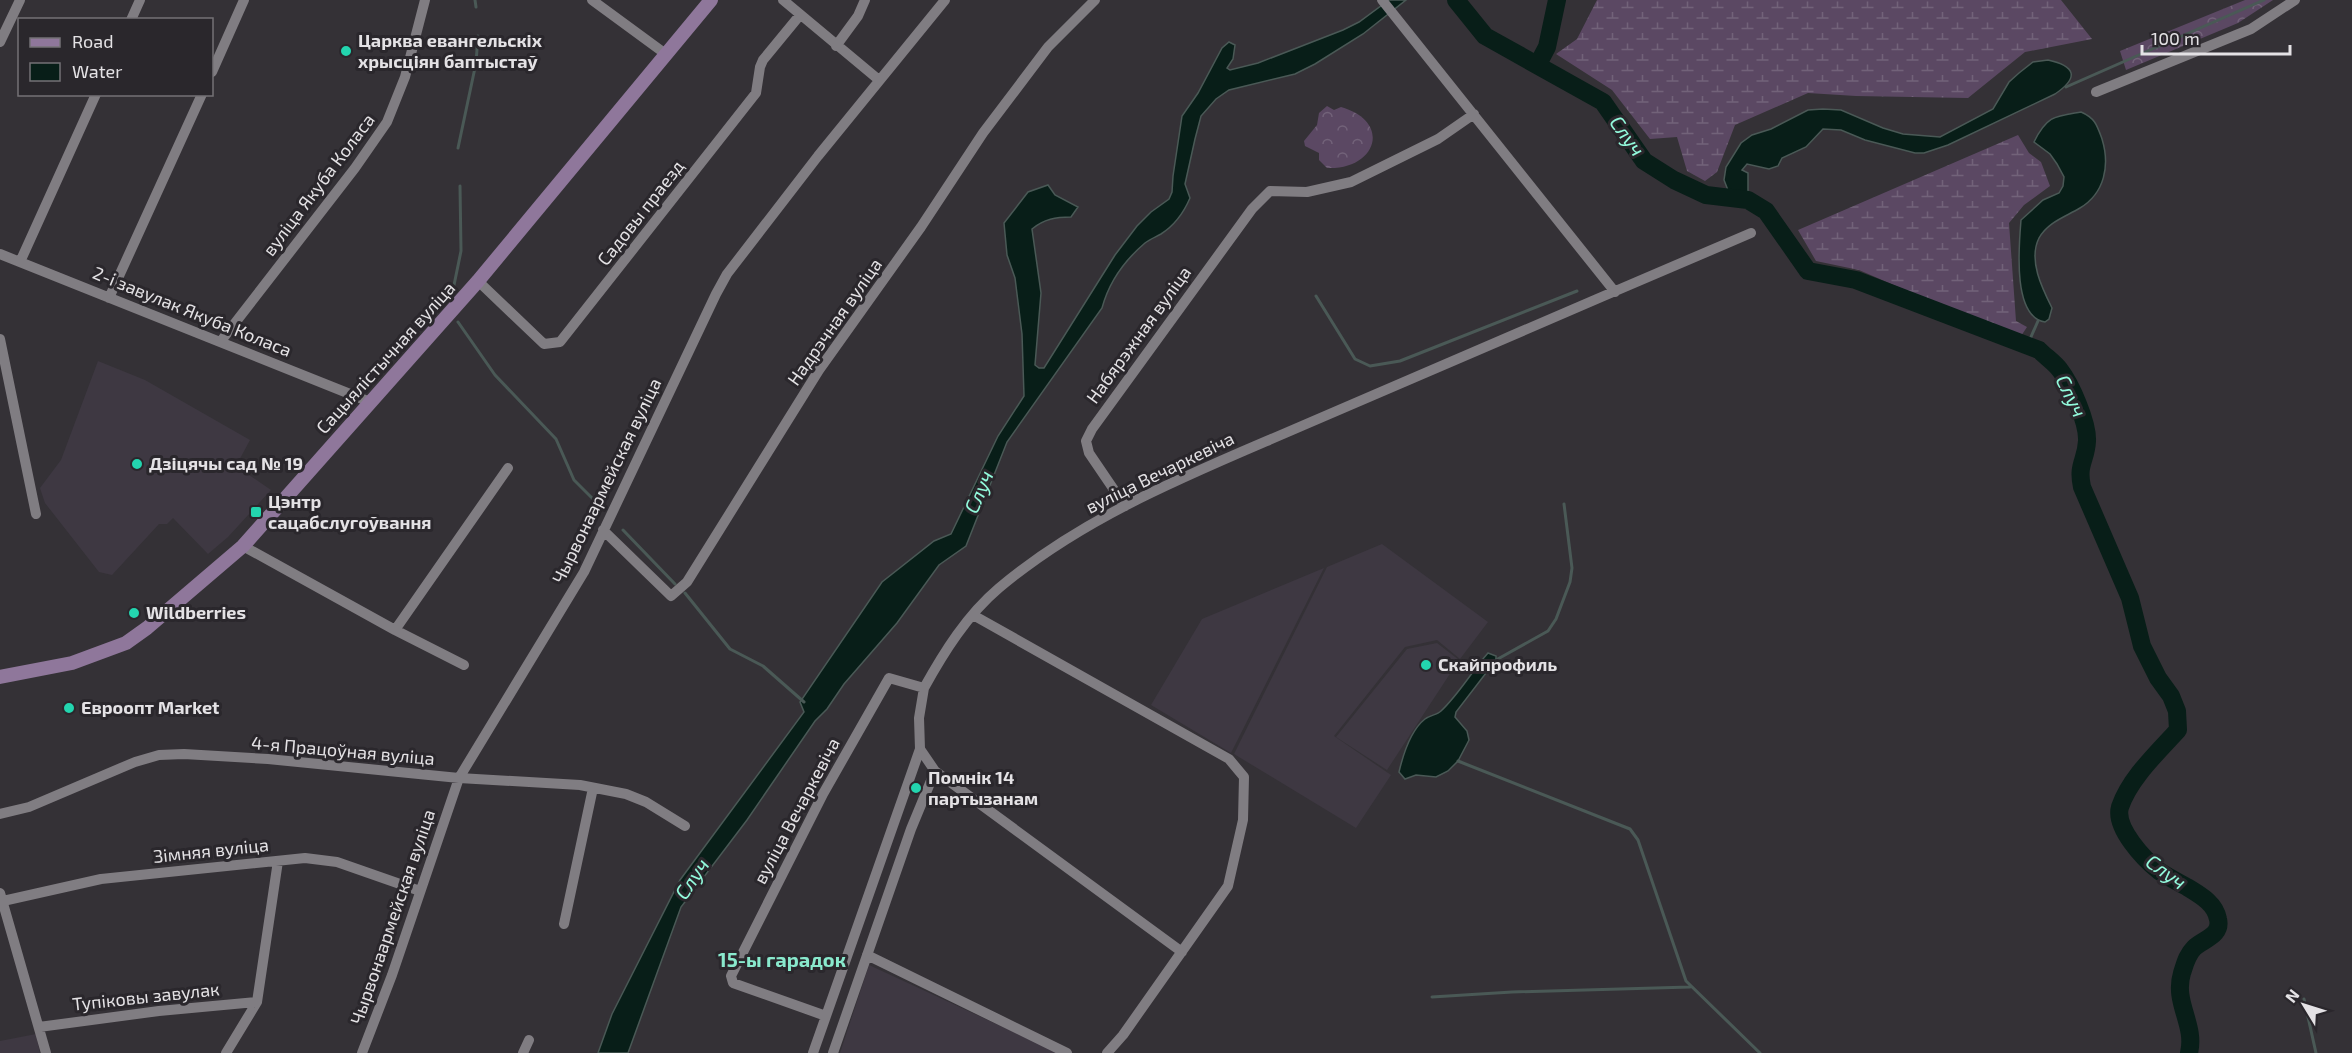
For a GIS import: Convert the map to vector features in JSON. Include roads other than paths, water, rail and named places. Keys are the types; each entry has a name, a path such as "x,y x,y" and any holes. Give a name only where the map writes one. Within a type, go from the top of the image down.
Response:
{"main road":[{"name":"Сацыялістычная вуліца","path":"0,677 72,663 126,643 147,628 243,546 478,281 711,0"}],"street":[{"path":"0,42 20,0"},
{"path":"132,18 140,0"},
{"path":"213,70 244,0"},
{"name":"вуліца Якуба Коласа","path":"222,341 355,168 387,122 405,77 425,0"},
{"path":"592,0 667,55"},
{"path":"783,0 879,80"},
{"path":"836,46 858,16 865,0"},
{"name":"Чырвонаармейская вуліца","path":"362,1053 392,975 459,778 584,572 716,294 760,230 945,0"},
{"name":"Надрэчная вуліца","path":"603,530 671,596 687,582 819,370 921,227 983,133 1048,47 1095,0"},
{"path":"1382,0 1615,292 1751,233"},
{"path":"2096,92 2252,29 2295,0"},
{"name":"Садовы праезд","path":"478,281 544,344 560,342 756,93 763,60 800,15"},
{"path":"20,262 95,96"},
{"path":"109,298 201,96"},
{"name":"Набярэжная вуліца","path":"1125,506 1089,453 1086,441 1092,429 1251,209 1270,191 1307,192 1351,182 1438,139 1474,114"},
{"name":"2-і завулак Якуба Коласа","path":"0,254 370,402"},
{"name":"вуліца Вечаркевіча","path":"826,1016 733,983 731,976 823,794 889,678 924,688 944,652 973,615 998,589 1091,524 1217,462 1615,292"},
{"path":"0,339 36,514"},
{"path":"395,630 508,468"},
{"path":"243,546 395,630 464,665"},
{"path":"973,615 1228,759 1244,777 1243,820 1228,886 1112,1050 1107,1053"},
{"path":"813,1053 920,749 919,718 924,688"},
{"path":"920,749 935,771 1182,952"},
{"name":"4-я Працоўная вуліца","path":"0,814 29,807 135,762 159,755 184,754 268,759 459,778 564,784 593,788 626,794 646,802 685,826"},
{"path":"833,1053 911,829 935,771"},
{"path":"564,924 593,788"},
{"name":"Зімняя вуліца","path":"2,903 101,879 305,858 337,862 420,891"},
{"path":"226,1053 257,1002 278,861"},
{"path":"2,903 46,1053"},
{"path":"867,955 1067,1053"},
{"name":"Тупіковы завулак","path":"39,1027 159,1011 257,1002"},
{"path":"523,1053 529,1040"}],"water":[{"name":"Случ","path":"1389,0 1406,0 1363,34 1315,64 1295,74 1229,90 1216,99 1201,116 1185,184 1190,198 1182,213 1171,227 1145,243 1124,264 1113,280 1102,308 1007,442 966,546 939,565 897,623 844,684 827,709 815,721 747,820 681,907 628,1053 598,1053 612,1014 680,880 804,712 800,702 882,582 934,541 951,534 998,436 1024,396 1022,334 1015,278 1007,255 1004,223 1028,192 1048,185 1055,195 1078,207 1071,217 1050,219 1032,229 1041,293 1035,365 1044,368 1115,255 1137,226 1169,199 1172,192 1182,116 1198,93 1222,48 1229,42 1235,45 1233,59 1227,68 1230,70 1258,63 1343,30 1359,22"},
{"path":"2048,60 2069,69 2071,77 2063,88 2055,94 1948,145 1924,153 1915,153 1865,140 1841,130 1823,129 1806,147 1782,158 1778,166 1769,169 1747,164 1742,170 1748,173 1748,200 1731,198 1724,180 1726,167 1741,143 1752,135 1771,129 1808,110 1841,110 1903,134 1940,137 1993,109 2009,82 2019,73 2033,62"},
{"path":"2081,112 2095,122 2099,130 2104,149 2105,168 2095,195 2080,208 2052,224 2039,238 2035,255 2036,265 2052,308 2049,319 2045,322 2034,317 2022,294 2019,262 2021,220 2043,200 2059,193 2064,177 2050,154 2034,142 2043,126 2053,118"},
{"path":"1488,653 1496,656 1496,660 1456,712 1455,717 1467,731 1469,740 1458,761 1448,771 1436,777 1416,775 1405,779 1399,772 1412,736 1425,719 1448,704"}],"waterway":[{"path":"475,0 476,7"},
{"name":"Случ","path":"1456,0 1485,36 1603,102 1644,161 1674,180 1706,195 1748,200 1766,211 1808,271 1856,280 2039,350 2060,370 2078,404 2087,433 2081,468 2082,487 2130,598 2142,646 2158,678 2171,696 2177,711 2178,730 2130,786 2120,807 2119,815 2126,834 2146,859 2159,871 2206,900 2214,908 2218,919 2215,933 2192,951 2182,973 2180,994 2190,1032 2189,1053"},
{"path":"1538,64 1547,47 1557,0"},
{"path":"2066,87 2264,0"},
{"path":"458,148 476,63 478,36"},
{"path":"453,290 461,251 460,186"},
{"path":"1316,296 1355,359 1370,366 1400,361 1577,291"},
{"path":"2027,346 2038,321"},
{"path":"458,322 495,375 556,439 574,480 599,505"},
{"path":"1496,660 1548,631 1556,619 1570,582 1572,568 1564,504"},
{"path":"623,530 675,584"},
{"path":"685,593 730,649 763,666 804,702"},
{"path":"1458,761 1630,829 1638,840 1686,981 1760,1053"},
{"path":"1432,997 1512,992 1690,987"},
{"path":"2304,999 2316,1053"}],"place":[{"name":"Царква евангельскіх хрысціян баптыстаў","path":"346,51"},
{"name":"Дзіцячы сад № 19","path":"137,464"},
{"name":"Цэнтр сацабслугоўвання","path":"256,512"},
{"name":"Wildberries","path":"134,613"},
{"name":"Скайпрофиль","path":"1426,665"},
{"name":"Евроопт Market","path":"69,708"},
{"name":"Помнік 14 партызанам","path":"916,788"}],"district":[{"name":"15-ы гарадок","path":"782,960"}]}
